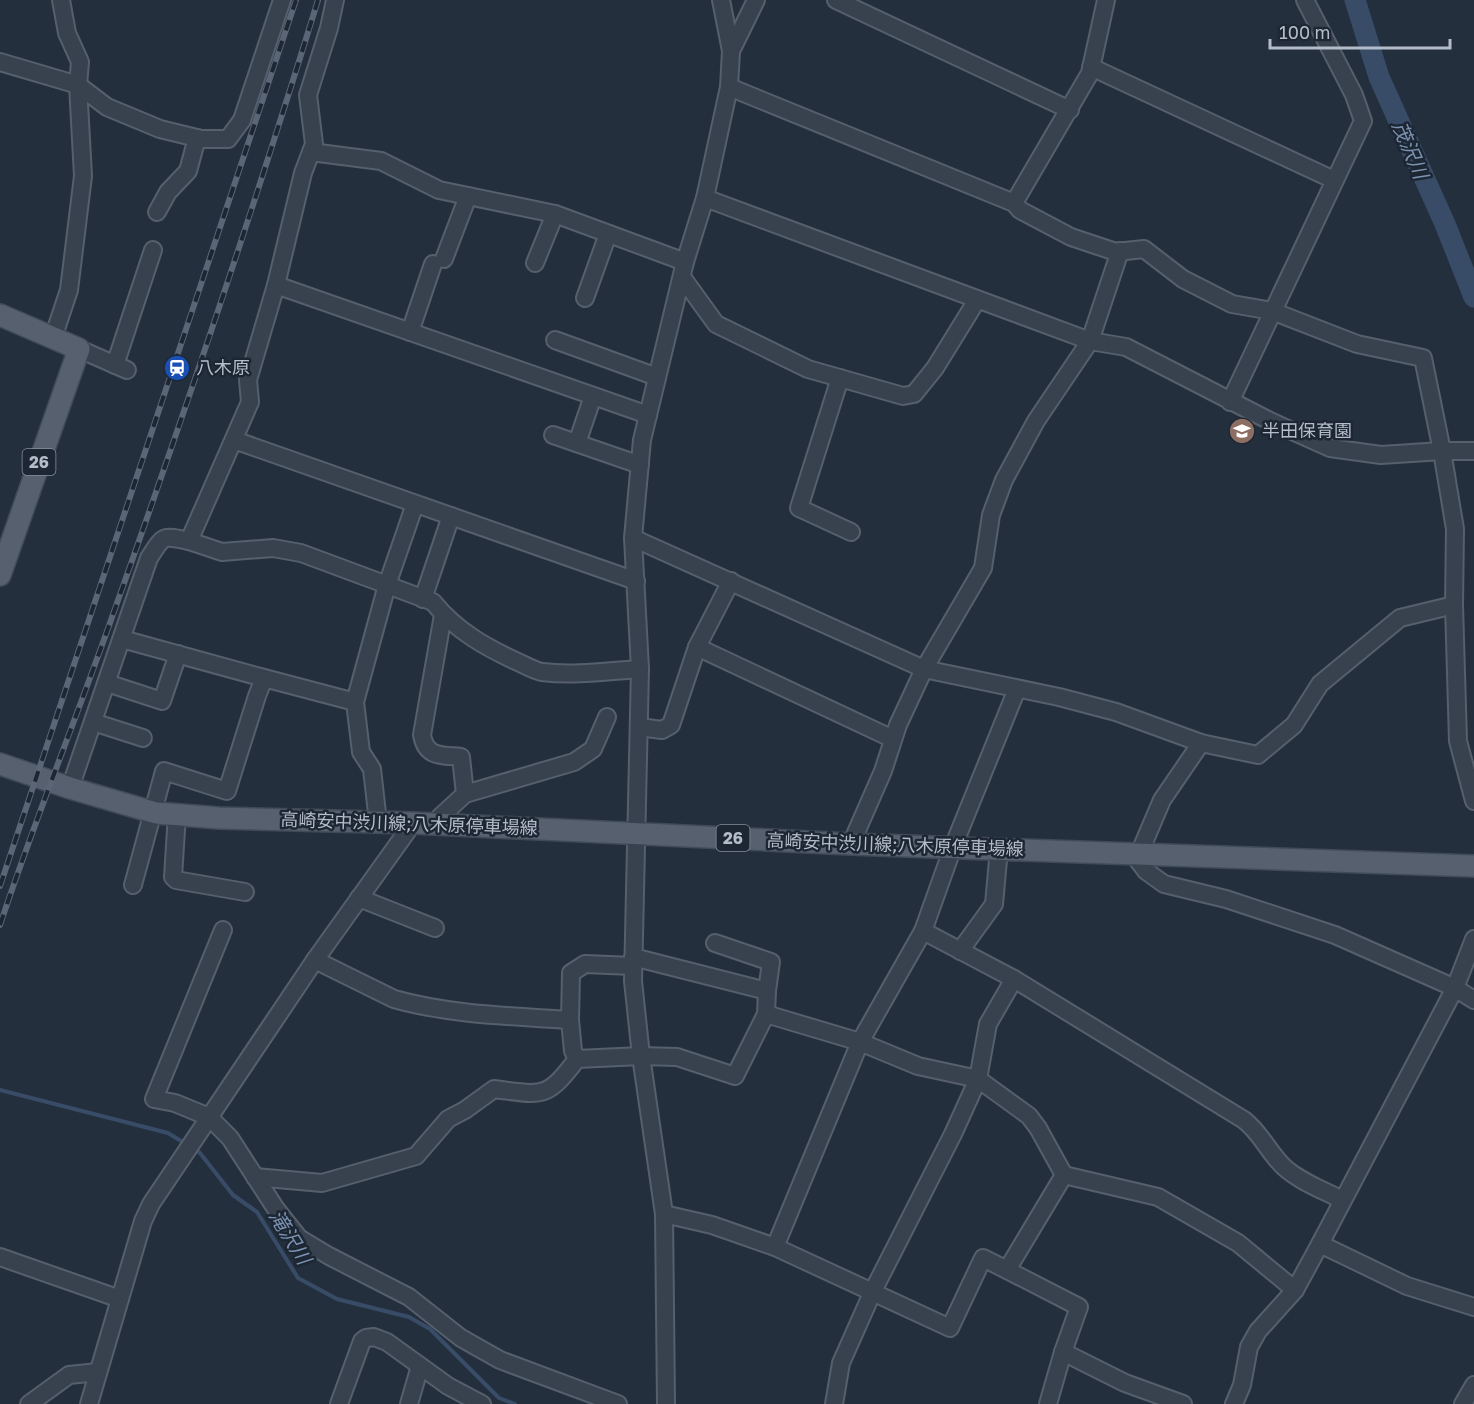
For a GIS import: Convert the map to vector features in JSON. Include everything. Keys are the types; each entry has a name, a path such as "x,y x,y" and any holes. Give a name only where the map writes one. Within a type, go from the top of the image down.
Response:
{"main road":[{"path":"0,315 79,349"},
{"name":"26","path":"0,575 79,349"},
{"name":"高崎安中渋川線;八木原停車場線","path":"0,764 70,789 153,812 219,818 412,823 851,844 1474,866"}],"street":[{"path":"53,338 69,290 83,176 78,85 80,62 67,33 61,0"},
{"path":"0,62 78,85 107,107 160,129 197,138 228,139 242,120 282,0"},
{"path":"189,541 250,402 248,380 276,285 303,172 314,144 308,95 329,28 335,0"},
{"path":"666,1404 664,1214 640,1056 633,962 640,669 633,537 642,440 684,269 705,198 729,87 731,51 721,0"},
{"path":"731,51 756,0"},
{"path":"836,0 1070,110"},
{"path":"1014,203 1090,73 1101,13 1106,0"},
{"path":"1230,402 1363,121 1354,95 1305,0"},
{"path":"1091,67 1334,180"},
{"path":"729,87 1014,203 1020,210 1071,237 1116,252 1144,249 1182,279 1232,304 1272,311 1357,344 1423,358 1455,529 1454,605 1458,741 1474,801"},
{"path":"157,212 168,192 188,171 197,138"},
{"path":"311,152 381,161 439,190 555,214 608,234 684,269 716,324 808,369 903,396 914,394 935,368 977,300"},
{"path":"410,332 438,261 468,196"},
{"path":"705,198 1090,341 1126,347 1230,402 1330,448 1381,456 1474,451"},
{"path":"535,263 555,214"},
{"path":"585,298 608,234"},
{"path":"79,349 121,367 153,249"},
{"path":"851,844 924,669 983,568 991,515 1004,480 1036,421 1090,341 1120,251"},
{"path":"276,285 648,415"},
{"path":"555,340 657,377"},
{"path":"840,378 799,508 850,532"},
{"path":"577,443 593,396"},
{"path":"554,435 640,465"},
{"path":"234,440 636,581"},
{"path":"378,822 372,769 361,752 355,702 387,585 415,504"},
{"path":"423,599 451,516"},
{"path":"70,789 149,558 162,539 168,536 222,552 273,548 301,553 433,602 463,632 493,651 540,671 570,673 640,669"},
{"path":"633,537 924,669 1059,697 1116,712 1201,743 1258,754 1294,725 1320,684 1400,618 1454,605"},
{"path":"639,727 662,730 671,725 697,647 731,581"},
{"path":"444,615 422,735 424,745 432,754 461,757 465,794"},
{"path":"122,639 355,702"},
{"path":"697,647 893,740"},
{"path":"107,683 162,701 178,654"},
{"path":"133,885 164,771 227,791 264,678"},
{"path":"775,1247 860,1042 923,932 953,848 1017,689"},
{"path":"435,825 440,817 465,794 574,762 593,749 607,717"},
{"path":"93,723 143,738"},
{"path":"1201,743 1162,800 1137,859 1146,871 1164,884 1218,897 1335,935 1455,988 1474,1000"},
{"path":"177,814 173,877 176,880 245,892"},
{"path":"89,1404 143,1221 151,1204 315,960 412,823"},
{"path":"960,951 994,904 999,849"},
{"path":"359,898 435,928"},
{"path":"223,930 154,1099 175,1103 209,1117 230,1138 298,1239 409,1297 461,1338 500,1360 618,1404"},
{"path":"923,932 1014,979 1244,1120 1253,1126 1283,1166 1296,1176 1342,1200"},
{"path":"1234,1404 1242,1385 1249,1347 1258,1331 1295,1290 1455,988 1474,939"},
{"path":"255,1177 322,1183 416,1156 448,1119 494,1089 534,1094 547,1091 560,1081 577,1059 677,1057 735,1076 766,1014 766,991 771,962 716,943"},
{"path":"315,960 394,999 407,1003 465,1013 570,1020"},
{"path":"577,1059 573,1051 570,1020 571,973 585,964 633,962 766,991"},
{"path":"834,1404 842,1363 873,1292 937,1166 978,1078 988,1024 1014,979"},
{"path":"766,1014 860,1042 918,1066 978,1078 1029,1116 1064,1175 1158,1197 1238,1243 1295,1290"},
{"path":"1007,1270 1064,1175"},
{"path":"664,1214 712,1225 775,1247 950,1328 983,1258 1079,1307 1048,1404"},
{"path":"1320,1244 1407,1286 1474,1307"},
{"path":"0,1257 120,1299"},
{"path":"339,1404 362,1341 374,1337 387,1342 448,1386 482,1404"},
{"path":"1063,1352 1125,1383 1183,1404"},
{"path":"409,1404 420,1366"},
{"path":"29,1404 69,1375 98,1372"},
{"path":"1463,1404 1474,1386"}],"waterway":[{"name":"茂沢川","path":"1355,0 1379,77 1445,224 1474,297"},
{"name":"滝沢川","path":"0,1090 168,1133 186,1144"},
{"name":"滝沢川","path":"195,1150 200,1153 233,1195 257,1212 298,1278 337,1299 409,1317 430,1329 499,1398 515,1404"}],"railway":[{"path":"0,886 296,0"},
{"path":"0,925 165,466 244,234 318,0"}],"place":[{"name":"八木原","path":"177,368"},
{"name":"半田保育園","path":"1242,431"}]}
